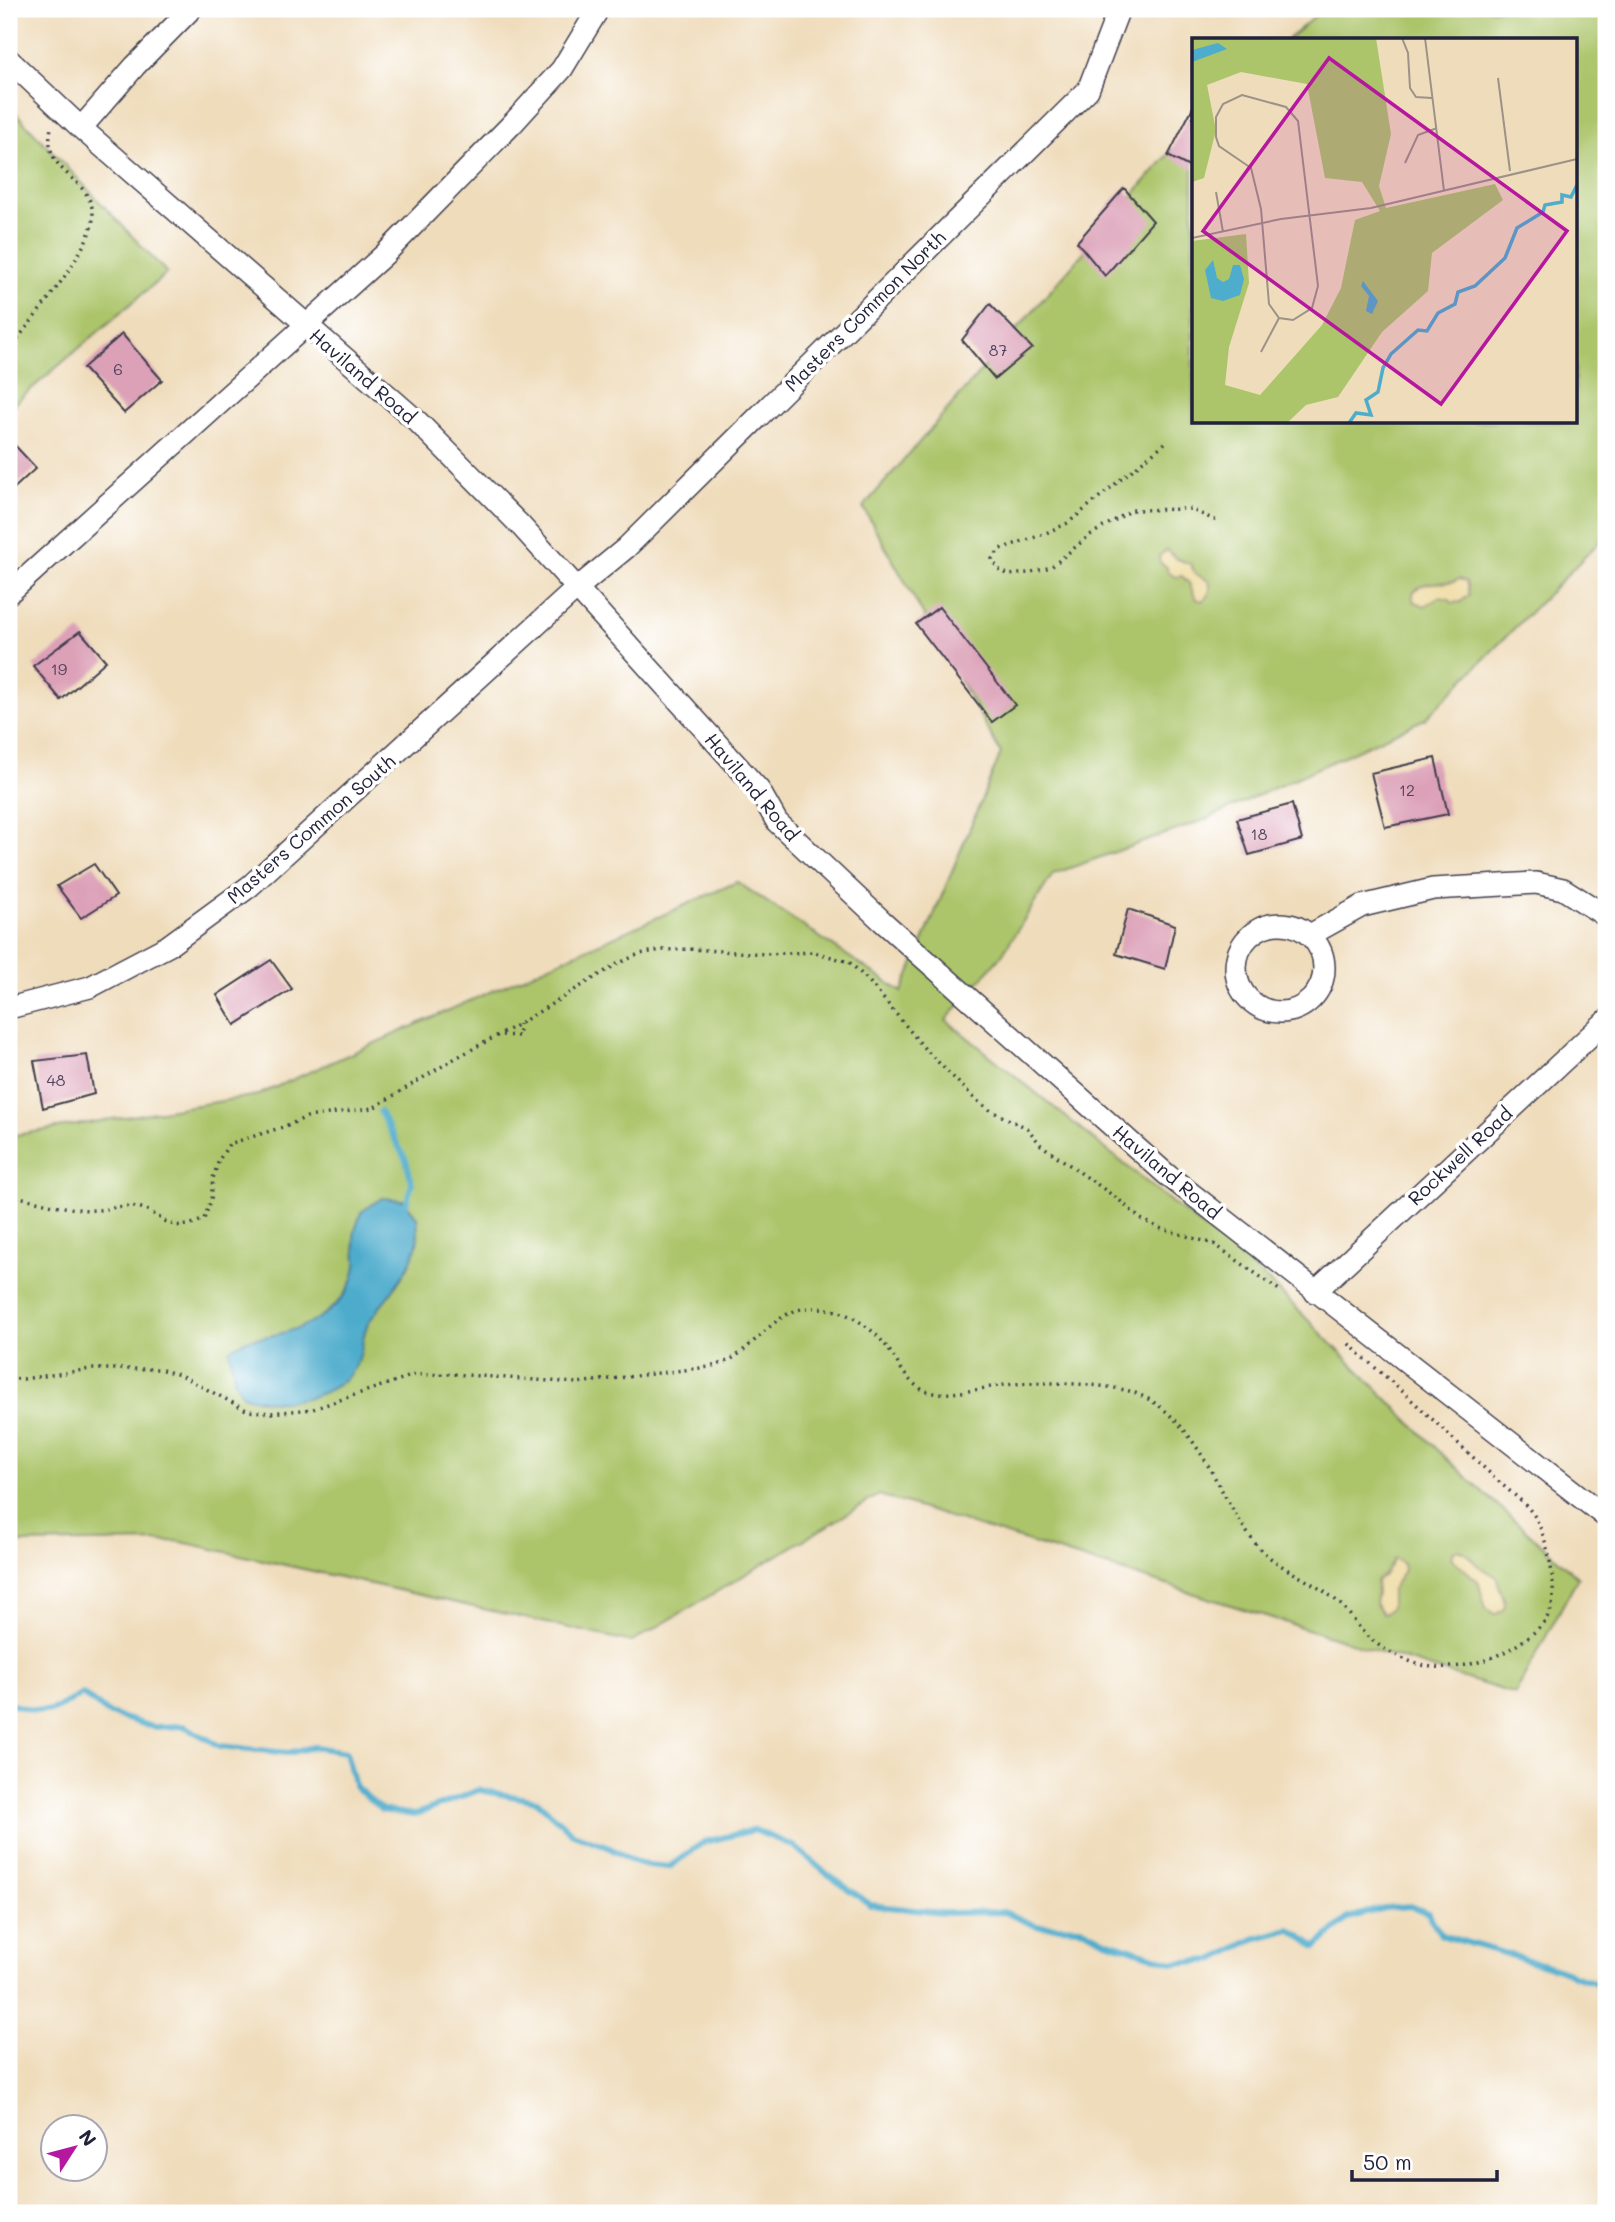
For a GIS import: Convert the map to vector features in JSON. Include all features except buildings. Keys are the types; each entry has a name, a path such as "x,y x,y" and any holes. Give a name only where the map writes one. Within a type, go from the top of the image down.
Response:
{"street":[{"path":"81,128 135,66 191,9"},
{"path":"9,593 385,254 562,69 596,9"},
{"name":"Masters Common North","path":"576,589 626,548 1088,90 1119,9"},
{"name":"Haviland Road","path":"9,60 81,128 417,421 521,526 759,790 777,822 882,921 1166,1174 1606,1517"},
{"name":"Masters Common South","path":"9,1008 90,987 169,946 250,886 576,589"},
{"path":"1310,935 1362,906 1446,888 1536,883 1563,889 1606,916"},
{"path":"1284,923 1298,927 1310,935 1319,947 1324,961 1324,976 1319,990 1310,1002 1283,1013 1268,1011 1244,994 1237,981 1237,960 1245,940 1262,927 1284,923"},
{"name":"Rockwell Road","path":"1315,1292 1606,1021"}],"path":[{"path":"9,350 80,253 90,231 93,215 89,199 79,184 51,156 48,141 51,128"},
{"path":"1165,443 1068,523 1000,549 992,559 998,569 1009,575 1051,567 1090,535 1132,510 1190,509 1217,521"},
{"path":"9,1195 71,1209 94,1210 131,1206 176,1227 188,1226 204,1219 211,1200 216,1169 229,1144 307,1117 373,1108 617,964 639,954 690,949 766,954 814,951 849,962 868,980 925,1049 975,1099 991,1111 1027,1128 1041,1145 1141,1219 1159,1228 1214,1244 1286,1294"},
{"path":"500,1035 520,1036 519,1024"},
{"path":"9,1378 23,1379 91,1369 159,1369 180,1375 248,1411 289,1412 332,1404 414,1375 452,1374 577,1383 709,1367 726,1362 739,1354 786,1313 800,1308 837,1311 860,1323 881,1339 906,1377 925,1391 948,1393 1007,1384 1057,1383 1104,1387 1147,1398 1164,1409 1181,1426 1257,1545 1287,1570 1339,1603 1368,1636 1391,1652 1424,1666 1486,1661 1504,1652 1537,1628 1549,1614 1553,1598 1549,1561 1535,1518 1471,1453 1343,1339"}],"green space":[{"path":"1323,9 1606,9 1606,535 1425,719 1202,821 1053,874 1001,956 946,1020 1269,1281 1454,1466 1578,1577 1515,1694 879,1495 632,1642 177,1541 9,1543 9,1136 258,1095 737,882 902,992 1001,753 863,507 1192,127 1192,424 1576,424 1576,38 1289,38"},
{"path":"9,106 167,273 9,408"}],"sand":[{"path":"1167,550 1177,559 1191,564 1194,573 1209,581 1209,593 1202,601 1196,599 1189,583 1182,576 1175,577 1160,563 1159,556"},
{"path":"1459,579 1466,581 1469,595 1461,602 1452,603 1449,599 1440,597 1425,606 1413,601 1413,593 1423,585"},
{"path":"1458,1549 1497,1577 1505,1603 1502,1611 1494,1615 1486,1609 1478,1581 1451,1558 1453,1551"},
{"path":"1394,1559 1403,1564 1404,1570 1391,1591 1391,1607 1386,1613 1382,1613 1375,1603 1376,1581 1384,1575"}],"water":[{"path":"382,1198 403,1200 417,1217 417,1244 403,1275 366,1327 359,1358 348,1376 336,1386 306,1398 273,1401 242,1395 235,1382 229,1350 245,1341 298,1328 320,1317 339,1302 354,1274 354,1235 361,1212"}],"waterway":[{"path":"380,1112 406,1160 412,1183 406,1204"},
{"path":"9,1704 47,1711 82,1694 110,1714 153,1727 184,1726 220,1746 288,1753 314,1747 346,1752 355,1786 382,1810 414,1815 479,1790 537,1801 573,1834 604,1845 639,1864 669,1867 704,1842 754,1830 794,1846 827,1874 871,1905 942,1913 1004,1912 1036,1926 1081,1928 1106,1941 1174,1963 1213,1960 1254,1939 1290,1929 1316,1947 1348,1918 1384,1908 1411,1906 1428,1913 1441,1935 1555,1968 1606,1987"}]}
